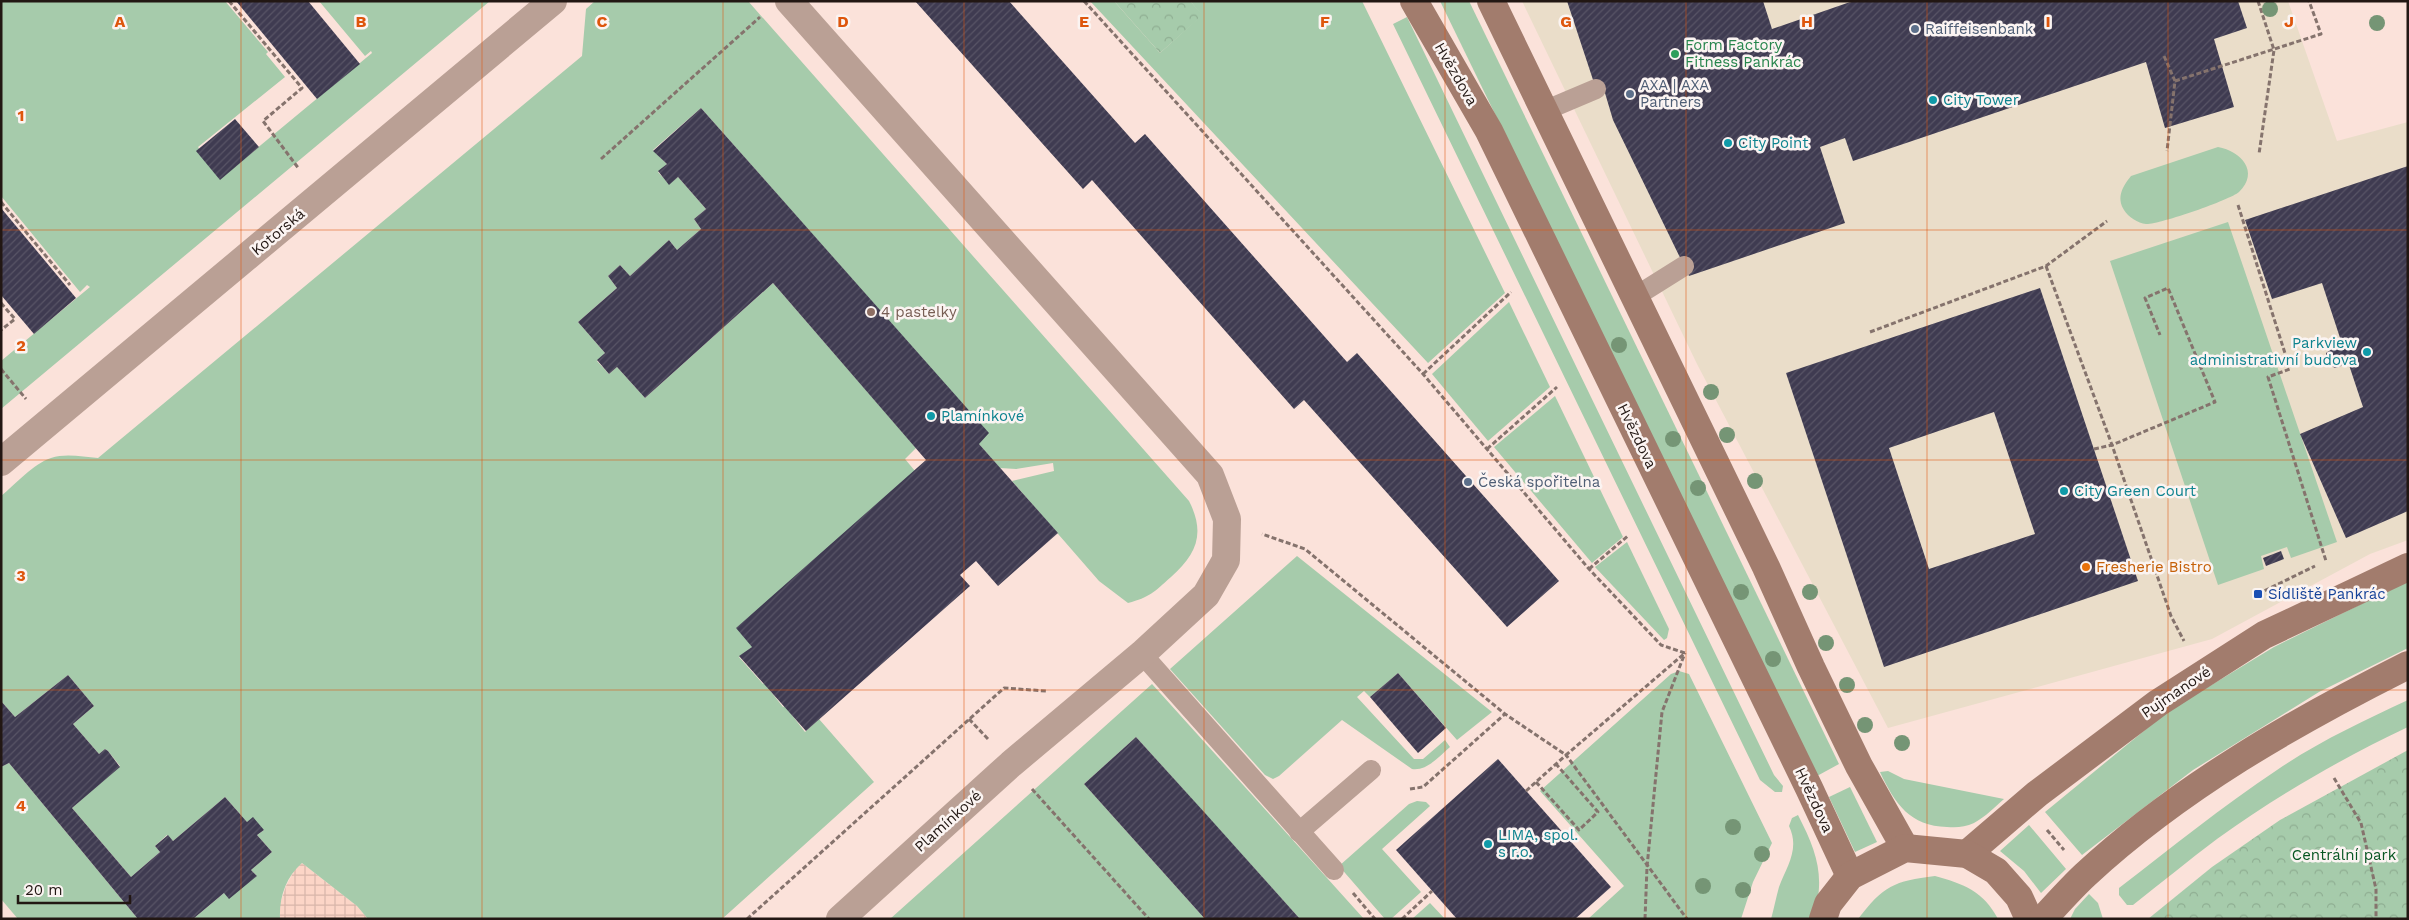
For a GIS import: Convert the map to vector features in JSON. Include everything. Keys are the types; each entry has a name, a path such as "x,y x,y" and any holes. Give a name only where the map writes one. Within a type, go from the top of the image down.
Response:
{"street":[{"name":"Kotorská","path":"1,462 553,1"},
{"name":"Hvězdova","path":"1414,1 1489,131 1850,876"},
{"path":"1491,1 1766,567 1815,676 1859,766 1905,848"},
{"name":"Plamínkové","path":"778,6 1210,475 1227,519 1226,560 1206,595 1142,654 1011,764 840,919"},
{"name":"Pujmanové","path":"1967,854 2037,794 2158,703 2264,635 2408,567"},
{"path":"2043,919 2092,869 2149,822 2208,780 2272,737 2332,703 2408,665"},
{"path":"1823,919 1828,904 1850,876 1905,848 1967,854 1996,872 2019,897 2029,919"}],"lane":[{"path":"1544,111 1596,89"},
{"path":"1634,298 1684,266"},
{"path":"1142,654 1334,870"},
{"path":"1299,832 1371,770"}],"path":[{"path":"230,1 302,88 262,120 321,196"},
{"path":"1084,1 1423,374 1589,569 1661,645 1685,652"},
{"path":"2258,1 2274,50 2260,154"},
{"path":"2176,82 2321,34 2309,1"},
{"path":"601,160 778,6"},
{"path":"2164,56 2176,82 2167,151"},
{"path":"1,202 70,285"},
{"path":"2238,206 2290,369 2268,377 2326,561"},
{"path":"1870,332 2046,266 2108,221"},
{"path":"2046,266 2172,616 2184,641"},
{"path":"2094,449 2112,445 2215,402 2168,288 2145,298 2160,335"},
{"path":"1423,374 1512,292"},
{"path":"1,302 15,319 1,330"},
{"path":"1487,449 1557,387"},
{"path":"1262,534 1305,549 1504,714 1566,755 1687,919"},
{"path":"1589,569 1628,535"},
{"path":"2258,594 2315,566"},
{"path":"1526,791 1685,652"},
{"path":"1645,919 1647,866 1662,712 1685,652"},
{"path":"748,919 1004,688 1048,691"},
{"path":"1410,789 1423,787 1504,714"},
{"path":"969,719 1148,919"},
{"path":"1536,782 1578,830 1598,812 1556,764"},
{"path":"2334,778 2361,823 2376,889 2376,919"},
{"path":"2043,826 2068,855"},
{"path":"1334,870 1375,919"},
{"path":"1402,919 1432,891"}],"shaded area":[{"path":"1522,1 2288,1 2337,141 2408,122 2408,540 2370,554 2212,639 1888,728 1697,364"},
{"path":"302,863 357,906 368,919 280,919 279,907 286,886 295,869"}],"green space":[{"path":"1,1 225,1 268,52 266,54 285,77 198,147 220,179 372,53 371,51 365,56 319,1 490,1 1,409 1,361 90,287 87,285 80,292 1,196"},
{"path":"595,1 748,1 1189,501 1197,524 1196,543 1180,569 1151,594 1135,601 1128,603 1099,581 1012,481 1054,471 1053,463 1016,469 1000,468 978,443 988,433 701,108 653,150 667,164 658,172 669,184 678,177 706,209 694,219 701,229 677,250 669,240 630,276 620,265 608,276 617,288 578,322 605,353 597,361 609,374 617,367 645,398 773,283 916,448 905,459 915,471 752,647 739,657 764,683 783,707 785,706 805,732 819,719 874,782 722,919 368,919 357,906 302,863 288,881 282,895 280,919 193,919 224,893 256,875 251,870 272,852 257,835 264,830 247,822 225,797 173,841 167,835 155,846 160,852 131,877 72,808 120,766 105,749 99,754 73,724 94,706 68,675 15,717 1,701 1,496 31,469 51,458 69,456 98,458 582,56 586,9"},
{"path":"1090,1 1114,1 1160,53 1202,15 1190,1 1362,1 1505,293 1428,363"},
{"path":"1114,1 1190,1 1203,15 1160,53"},
{"path":"1440,1 1469,1 1839,764 1817,776"},
{"path":"1407,17 1774,775 1783,786 1782,792 1775,792 1760,780 1393,24"},
{"path":"2218,147 2234,153 2245,163 2248,177 2239,192 2209,206 2153,223 2146,224 2140,222 2126,213 2122,205 2121,196 2123,188 2131,176"},
{"path":"2228,222 2337,542 2291,558 2287,547 2261,556 2264,569 2218,585 2110,261"},
{"path":"1509,302 1550,387 1488,441 1432,374"},
{"path":"1555,396 1623,537 1592,563 1494,447"},
{"path":"1627,542 1669,629 1667,638 1664,640 1595,567"},
{"path":"1297,556 1492,712 1457,740 1398,673 1370,697 1364,691 1357,697 1414,759 1423,759 1445,740 1450,747 1433,762 1423,768 1412,769 1342,720 1279,776 1273,779 1265,775 1170,669"},
{"path":"2408,581 2408,648 2319,692 2193,770 2082,855 2045,812 2167,712 2274,647"},
{"path":"1679,671 1689,674 1772,843 1753,882 1741,919 1588,919 1624,886 1540,791 1671,674"},
{"path":"1152,684 1364,919 1300,919 1136,737 1084,784 1205,919 890,919"},
{"path":"2408,700 2408,727 2334,765 2286,793 2217,839 2133,905 2127,905 2119,895 2119,888 2277,770 2325,741"},
{"name":"Centrální park","path":"2408,750 2408,919 2148,919 2212,867 2280,820"},
{"path":"9,763 138,919 18,919 1,899 1,767"},
{"path":"1888,771 1904,779 2004,799 1974,823 1954,827 1934,826 1913,818 1898,803 1880,772"},
{"path":"1850,787 1877,842 1855,852 1829,797"},
{"path":"1417,801 1426,802 1430,806 1382,849 1421,892 1391,919 1385,919 1339,866 1409,804"},
{"path":"1798,815 1815,853 1819,877 1817,904 1813,919 1771,919 1779,887 1789,865 1793,850 1792,834 1789,826 1792,818"},
{"path":"2029,825 2066,869 2041,893 2024,871 2000,851"},
{"path":"1935,876 1972,890 1986,902 1998,919 1858,919 1875,899 1890,887 1909,880"},
{"path":"2089,894 2098,903 2103,919 2070,919 2075,909"},
{"path":"1430,903 1445,919 1412,919"}],"building":[{"path":"236,1 308,1 360,64 317,99"},
{"path":"915,1 1009,1 1135,143 1145,134 1347,362 1357,353 1559,581 1507,627 1304,400 1294,409 1092,180 1083,189"},
{"path":"1567,1 1763,1 1772,29 1853,1 2238,1 2247,28 2214,39 2234,107 2165,128 2146,62 1853,161 1845,138 1820,147 1845,223 1689,276 1613,120 1605,93 1598,95"},
{"name":"Plamínkové","path":"701,108 989,433 979,444 1058,533 998,586 976,561 960,575 970,586 806,731 739,656 752,647 736,628 926,460 773,283 645,398 617,367 609,374 597,360 605,353 578,322 617,288 608,276 620,265 630,276 669,240 677,250 701,229 694,219 706,209 678,177 669,185 658,171 667,164 653,151"},
{"path":"235,119 259,147 220,180 196,151"},
{"name":"Parkview administrativní budova","path":"2408,166 2408,511 2346,538 2300,434 2363,407 2347,359 2341,366 2335,368 2328,364 2326,359 2326,353 2333,348 2344,350 2322,283 2272,299 2245,220"},
{"path":"1,208 76,298 34,334 1,295"},
{"name":"City Green Court","path":"2040,288 2138,581 1884,667 1786,373","holes":["1994,412 2035,534 1929,569 1889,448"]},
{"path":"2281,551 2284,559 2266,566 2263,558"},
{"path":"1398,673 1446,728 1418,753 1370,697"},
{"path":"68,675 94,706 73,724 99,754 105,749 120,767 72,808 131,877 160,852 155,846 168,835 173,841 225,797 247,822 253,817 264,830 257,835 272,852 251,870 257,876 229,899 224,893 193,919 138,919 9,763 1,767 1,701 15,717"},
{"path":"1136,737 1300,919 1205,919 1084,784"},
{"name":"LIMA, spol. s r.o.","path":"1498,759 1611,887 1575,919 1457,919 1396,850"}],"place":[{"name":"Raiffeisenbank","path":"1915,29"},
{"name":"Form Factory Fitness Pankrác","path":"1675,54"},
{"name":"AXA | AXA Partners","path":"1630,94"},
{"name":"City Tower","path":"1933,100"},
{"name":"City Point","path":"1728,143"},
{"name":"4 pastelky","path":"871,312"},
{"name":"Parkview administrativní budova","path":"2367,352"},
{"name":"Plamínkové","path":"931,416"},
{"name":"Česká spořitelna","path":"1468,482"},
{"name":"City Green Court","path":"2064,491"},
{"name":"Fresherie Bistro","path":"2086,567"},
{"name":"Sídliště Pankrác","path":"2258,594"},
{"name":"LIMA, spol. s r.o.","path":"1488,844"}]}
